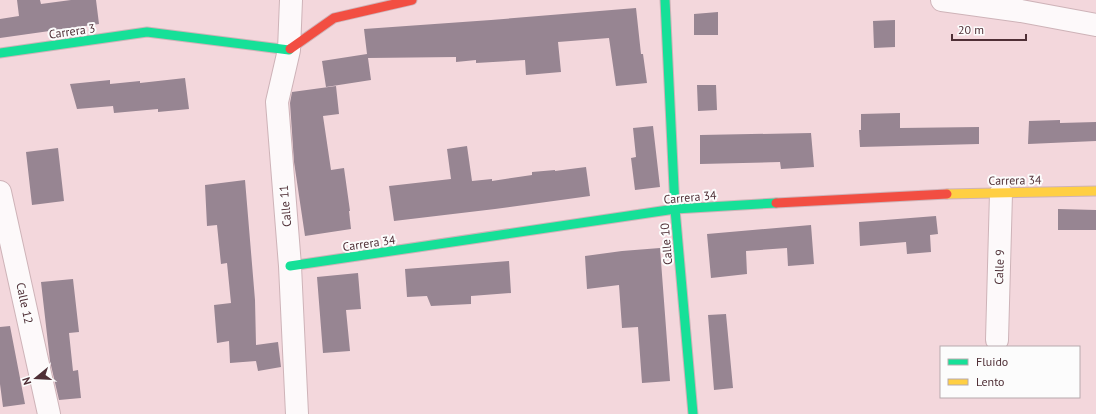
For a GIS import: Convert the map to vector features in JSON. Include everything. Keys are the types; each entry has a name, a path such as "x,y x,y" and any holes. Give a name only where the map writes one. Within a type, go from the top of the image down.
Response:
{"street":[{"name":"Calle 11","path":"292,0 289,50 277,102 290,266 297,414"},
{"path":"289,50 334,18 412,0"},
{"name":"Calle 10","path":"665,0 675,210 693,414"},
{"path":"942,0 1021,11 1096,25"},
{"name":"Carrera 3","path":"0,53 147,32 289,50"},
{"name":"Carrera 34","path":"290,266 675,210 929,194 1096,191"},
{"name":"Calle 12","path":"0,192 49,414"},
{"name":"Calle 9","path":"997,340 1001,193"}],"building":[{"path":"17,0 40,0 41,4 71,0 96,0 99,24 0,38 0,19 19,16"},
{"path":"636,8 641,54 643,54 647,83 616,86 609,38 558,42 561,72 526,75 525,60 476,63 476,60 456,62 456,57 368,58 371,80 326,87 322,61 367,54 364,29"},
{"path":"718,12 718,35 694,35 694,14"},
{"path":"895,20 895,47 874,48 873,21"},
{"path":"185,78 189,109 158,112 158,109 114,113 113,106 77,109 70,84 110,80 110,84 140,81 140,83"},
{"path":"697,85 716,85 717,110 698,111"},
{"path":"336,86 339,114 323,116 331,170 344,168 351,229 305,236 294,162 290,103 292,92"},
{"path":"900,113 900,128 979,127 979,144 860,147 859,130 861,130 861,114"},
{"path":"1060,120 1060,123 1096,122 1096,141 1028,144 1029,121"},
{"path":"653,126 660,187 635,190 631,158 636,157 633,128"},
{"path":"811,133 814,167 781,169 780,162 700,164 700,135"},
{"path":"467,146 472,181 492,179 492,181 532,175 532,172 586,167 590,196 394,221 389,186 451,179 447,149"},
{"path":"58,148 64,201 32,205 26,152"},
{"path":"245,180 255,300 256,345 278,342 281,367 258,371 256,361 230,363 229,341 217,343 214,305 231,303 227,263 221,264 217,225 207,226 205,185"},
{"path":"1058,209 1096,210 1096,230 1058,230"},
{"path":"936,216 938,234 930,235 931,252 907,254 906,242 860,246 859,222"},
{"path":"811,225 814,264 788,266 787,248 746,251 747,274 711,278 707,234"},
{"path":"660,248 670,381 642,383 638,327 622,328 619,285 587,289 585,256"},
{"path":"509,261 511,293 471,296 471,304 431,306 427,296 407,297 405,269"},
{"path":"358,273 361,309 346,310 350,351 323,353 317,277"},
{"path":"73,279 79,332 69,333 73,371 78,370 81,398 59,400 50,361 41,282"},
{"path":"726,314 733,388 714,390 708,315"},
{"path":"10,326 25,404 3,407 0,384 0,327"}],"traffic: fast":[{"path":"665,0 675,209 693,414"},
{"path":"0,53 147,32 290,49"},
{"path":"290,266 675,209 776,203"}],"traffic: slow":[{"path":"947,194 1096,191"}],"traffic: jam":[{"path":"290,49 334,18 412,0"},
{"path":"776,203 947,194"}]}
